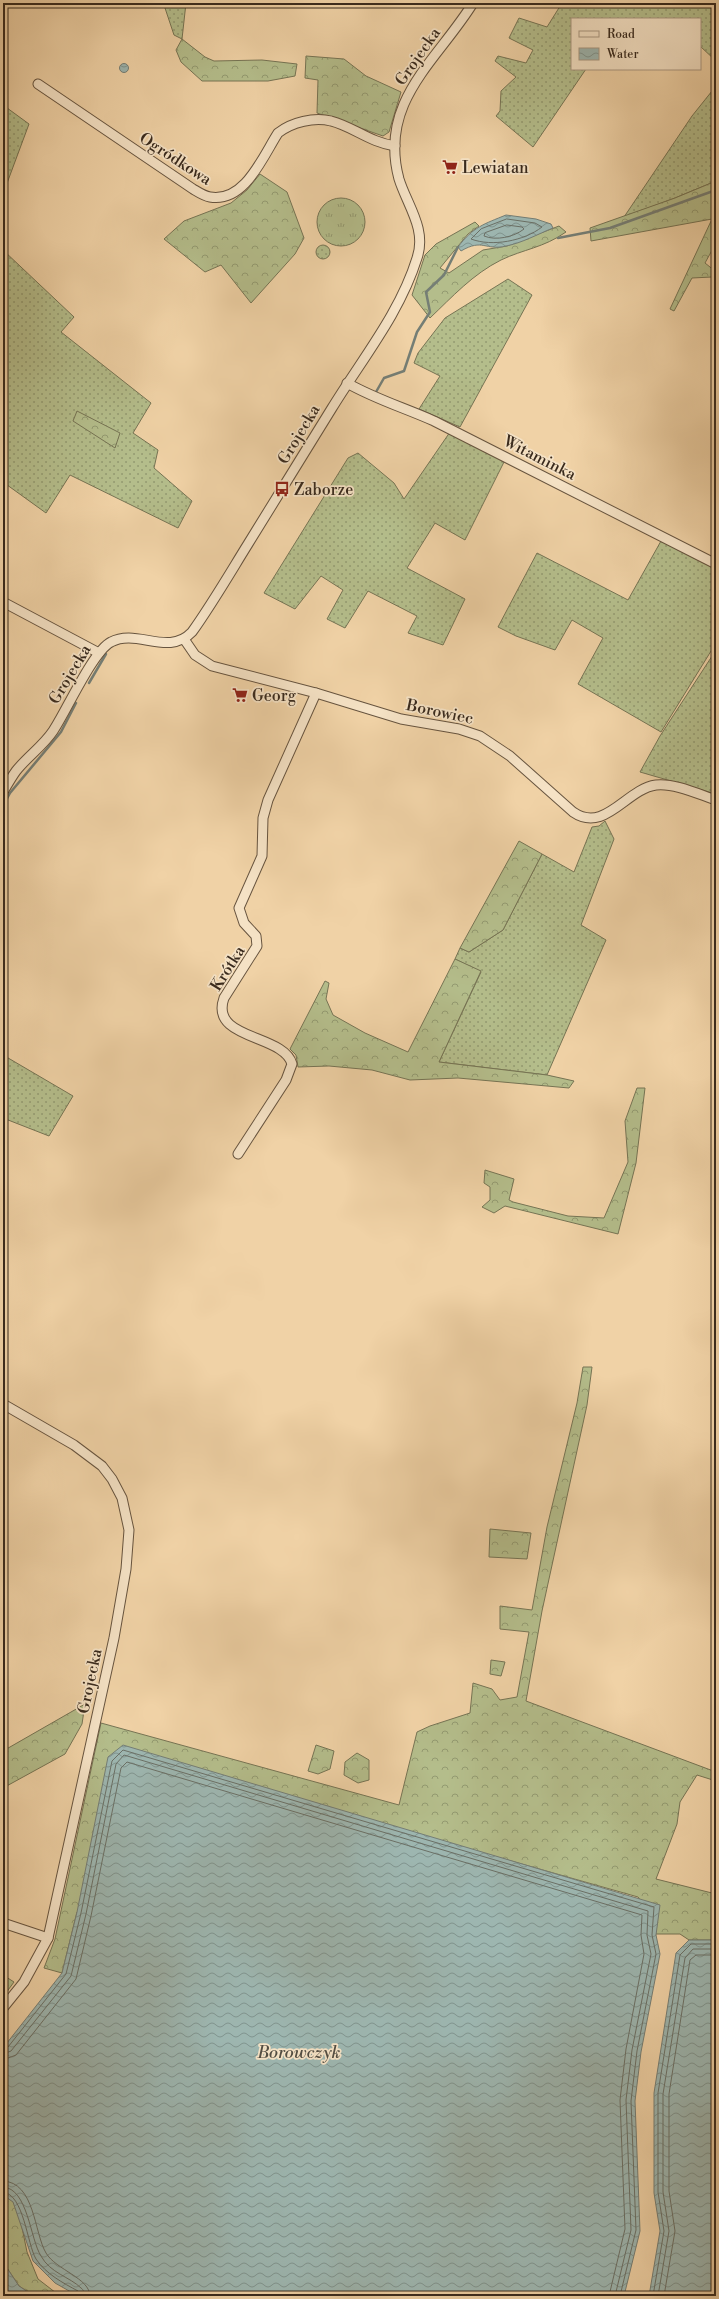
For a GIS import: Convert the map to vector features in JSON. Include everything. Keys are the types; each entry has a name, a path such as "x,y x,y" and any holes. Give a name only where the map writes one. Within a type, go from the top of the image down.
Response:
{"street":[{"name":"Grojecka","path":"3,792 16,771 53,732 99,653 108,644 120,638 163,644 174,643 184,639 192,632 347,384 392,317 420,250 417,223 399,178 395,146 400,114 413,86 424,68 473,3"},
{"name":"Ogródkowa","path":"38,84 193,189 210,197 228,196 243,186 278,133 286,126 297,122 331,121 376,142 395,146"},
{"name":"Witaminka","path":"347,384 386,403 411,410 454,430 716,564"},
{"path":"3,602 99,653"},
{"name":"Borowiec","path":"184,639 195,655 212,666 316,693 401,719 459,729 480,736 510,756 573,812 583,817 602,817 642,790 657,785 672,786 716,800"},
{"name":"Krótka","path":"238,1154 289,1074 292,1063 285,1053 230,1024 224,1018 222,1006 224,998 256,950 256,936 241,918 240,902 262,856 263,822 266,807 316,693"},
{"name":"Grojecka","path":"3,1404 74,1445 102,1466 112,1479 122,1498 129,1530 126,1569 114,1638 48,1938 24,1982 3,2008"},
{"path":"3,1923 48,1938"}],"green space":[{"path":"156,3 186,3 182,39 174,35 164,5"},
{"path":"562,3 716,3 716,61 701,47 701,18 571,18 571,70 585,70 533,147 496,116 500,111 501,91 516,77 495,61 498,56 526,63 533,50 509,38 519,18 547,27"},
{"path":"182,39 205,57 214,61 262,60 297,64 295,76 268,81 202,81 181,62 176,50"},
{"path":"306,56 344,59 366,76 401,92 389,132 383,136 317,113 318,80 305,78"},
{"path":"716,86 716,181 624,217 692,116"},
{"path":"3,105 29,124 3,194"},
{"path":"260,174 287,192 304,238 295,254 251,303 221,265 205,272 164,239 184,221 231,203 247,190"},
{"path":"716,181 716,243 705,263 715,271 712,277 692,278 674,311 670,309 712,219 591,241 590,228 675,198"},
{"path":"336,198 346,198 358,205 365,217 365,227 358,239 346,246 336,246 328,242 321,235 317,227 317,217 321,209 328,202"},
{"path":"475,222 479,226 468,234 440,268 449,273 483,250 507,246 559,226 566,232 549,242 509,256 481,272 463,286 430,318 412,295 425,255 436,244"},
{"path":"323,245 328,247 330,252 328,257 323,259 318,257 316,252 318,247"},
{"path":"3,250 74,317 61,332 151,403 133,433 158,450 154,468 192,501 178,528 70,475 46,513 3,482"},
{"path":"508,279 532,295 460,427 419,409 440,376 414,363 418,353 445,318"},
{"path":"77,411 120,433 115,448 73,421"},
{"path":"450,432 505,460 465,540 435,523 407,568 465,599 443,645 408,633 417,616 368,591 345,628 327,619 343,590 321,576 295,609 264,593 348,458 358,453 394,483 404,499"},
{"path":"661,541 716,568 716,643 661,732 578,684 603,638 572,620 555,650 516,636 498,627 537,553 628,600"},
{"path":"716,650 716,794 640,772 660,736"},
{"path":"605,821 614,839 581,925 606,940 547,1075 439,1062 481,972 455,959 460,948 469,952 503,930 542,854 574,872 592,827 599,826"},
{"path":"519,841 542,854 503,930 469,952 460,948"},
{"path":"455,959 481,971 439,1062 547,1075 574,1081 569,1088 458,1078 410,1080 372,1070 329,1066 298,1067 296,1055 290,1049 325,981 329,983 326,999 333,1015 365,1033 408,1052"},
{"path":"3,1055 73,1096 49,1136 3,1118"},
{"path":"637,1088 645,1088 636,1163 618,1234 505,1206 494,1213 482,1207 490,1200 490,1187 484,1183 485,1170 514,1179 509,1200 513,1202 568,1216 604,1218 628,1162 625,1121"},
{"path":"583,1367 592,1367 587,1405 542,1611 526,1701 716,1772 716,1781 697,1775 680,1802 677,1824 656,1879 716,1894 716,1940 689,1940 680,1934 656,1934 650,1911 638,1897 409,1832 77,1912 62,1973 44,1968 55,1939 101,1723 399,1805 417,1732 430,1726 470,1713 473,1683 492,1689 500,1700 517,1697 529,1632 500,1629 500,1606 532,1610 547,1527 577,1403"},
{"path":"490,1529 531,1533 527,1559 489,1557"},
{"path":"491,1660 505,1662 501,1676 490,1674"},
{"path":"85,1704 82,1724 65,1754 3,1788 3,1751"},
{"path":"316,1745 334,1751 330,1769 318,1774 308,1771"},
{"path":"357,1753 369,1760 369,1780 358,1783 344,1775 345,1762"},
{"path":"3,1975 14,1982 3,1997"},
{"path":"3,2188 16,2198 27,2252 38,2279 60,2296 34,2296 19,2286 3,2262"}],"water":[{"path":"122,64 126,64 128,68 126,72 122,72 120,70 120,66"},
{"path":"506,215 536,219 551,224 553,228 512,245 493,247 474,245 461,251 458,247 474,230"},
{"name":"Borowczyk","path":"123,1745 660,1905 656,1935 660,1954 641,2052 635,2101 640,2231 624,2296 78,2296 55,2283 33,2261 13,2202 3,2195 3,2048 62,1973 77,1912 108,1757"},
{"path":"689,1940 716,1940 716,2296 649,2296 660,2231 654,2193 654,2093 676,1953"},
{"path":"3,2262 19,2286 34,2296 3,2296"}],"waterway":[{"path":"558,238 610,228 716,190"},
{"path":"376,392 384,378 404,371 417,332 430,312 426,292 444,275 458,247"},
{"path":"89,683 106,654"},
{"path":"3,806 10,793 61,732 76,703"}],"place":[{"name":"Lewiatan","path":"450,167"},
{"name":"Zaborze","path":"282,489"},
{"name":"Georg","path":"240,695"}]}
